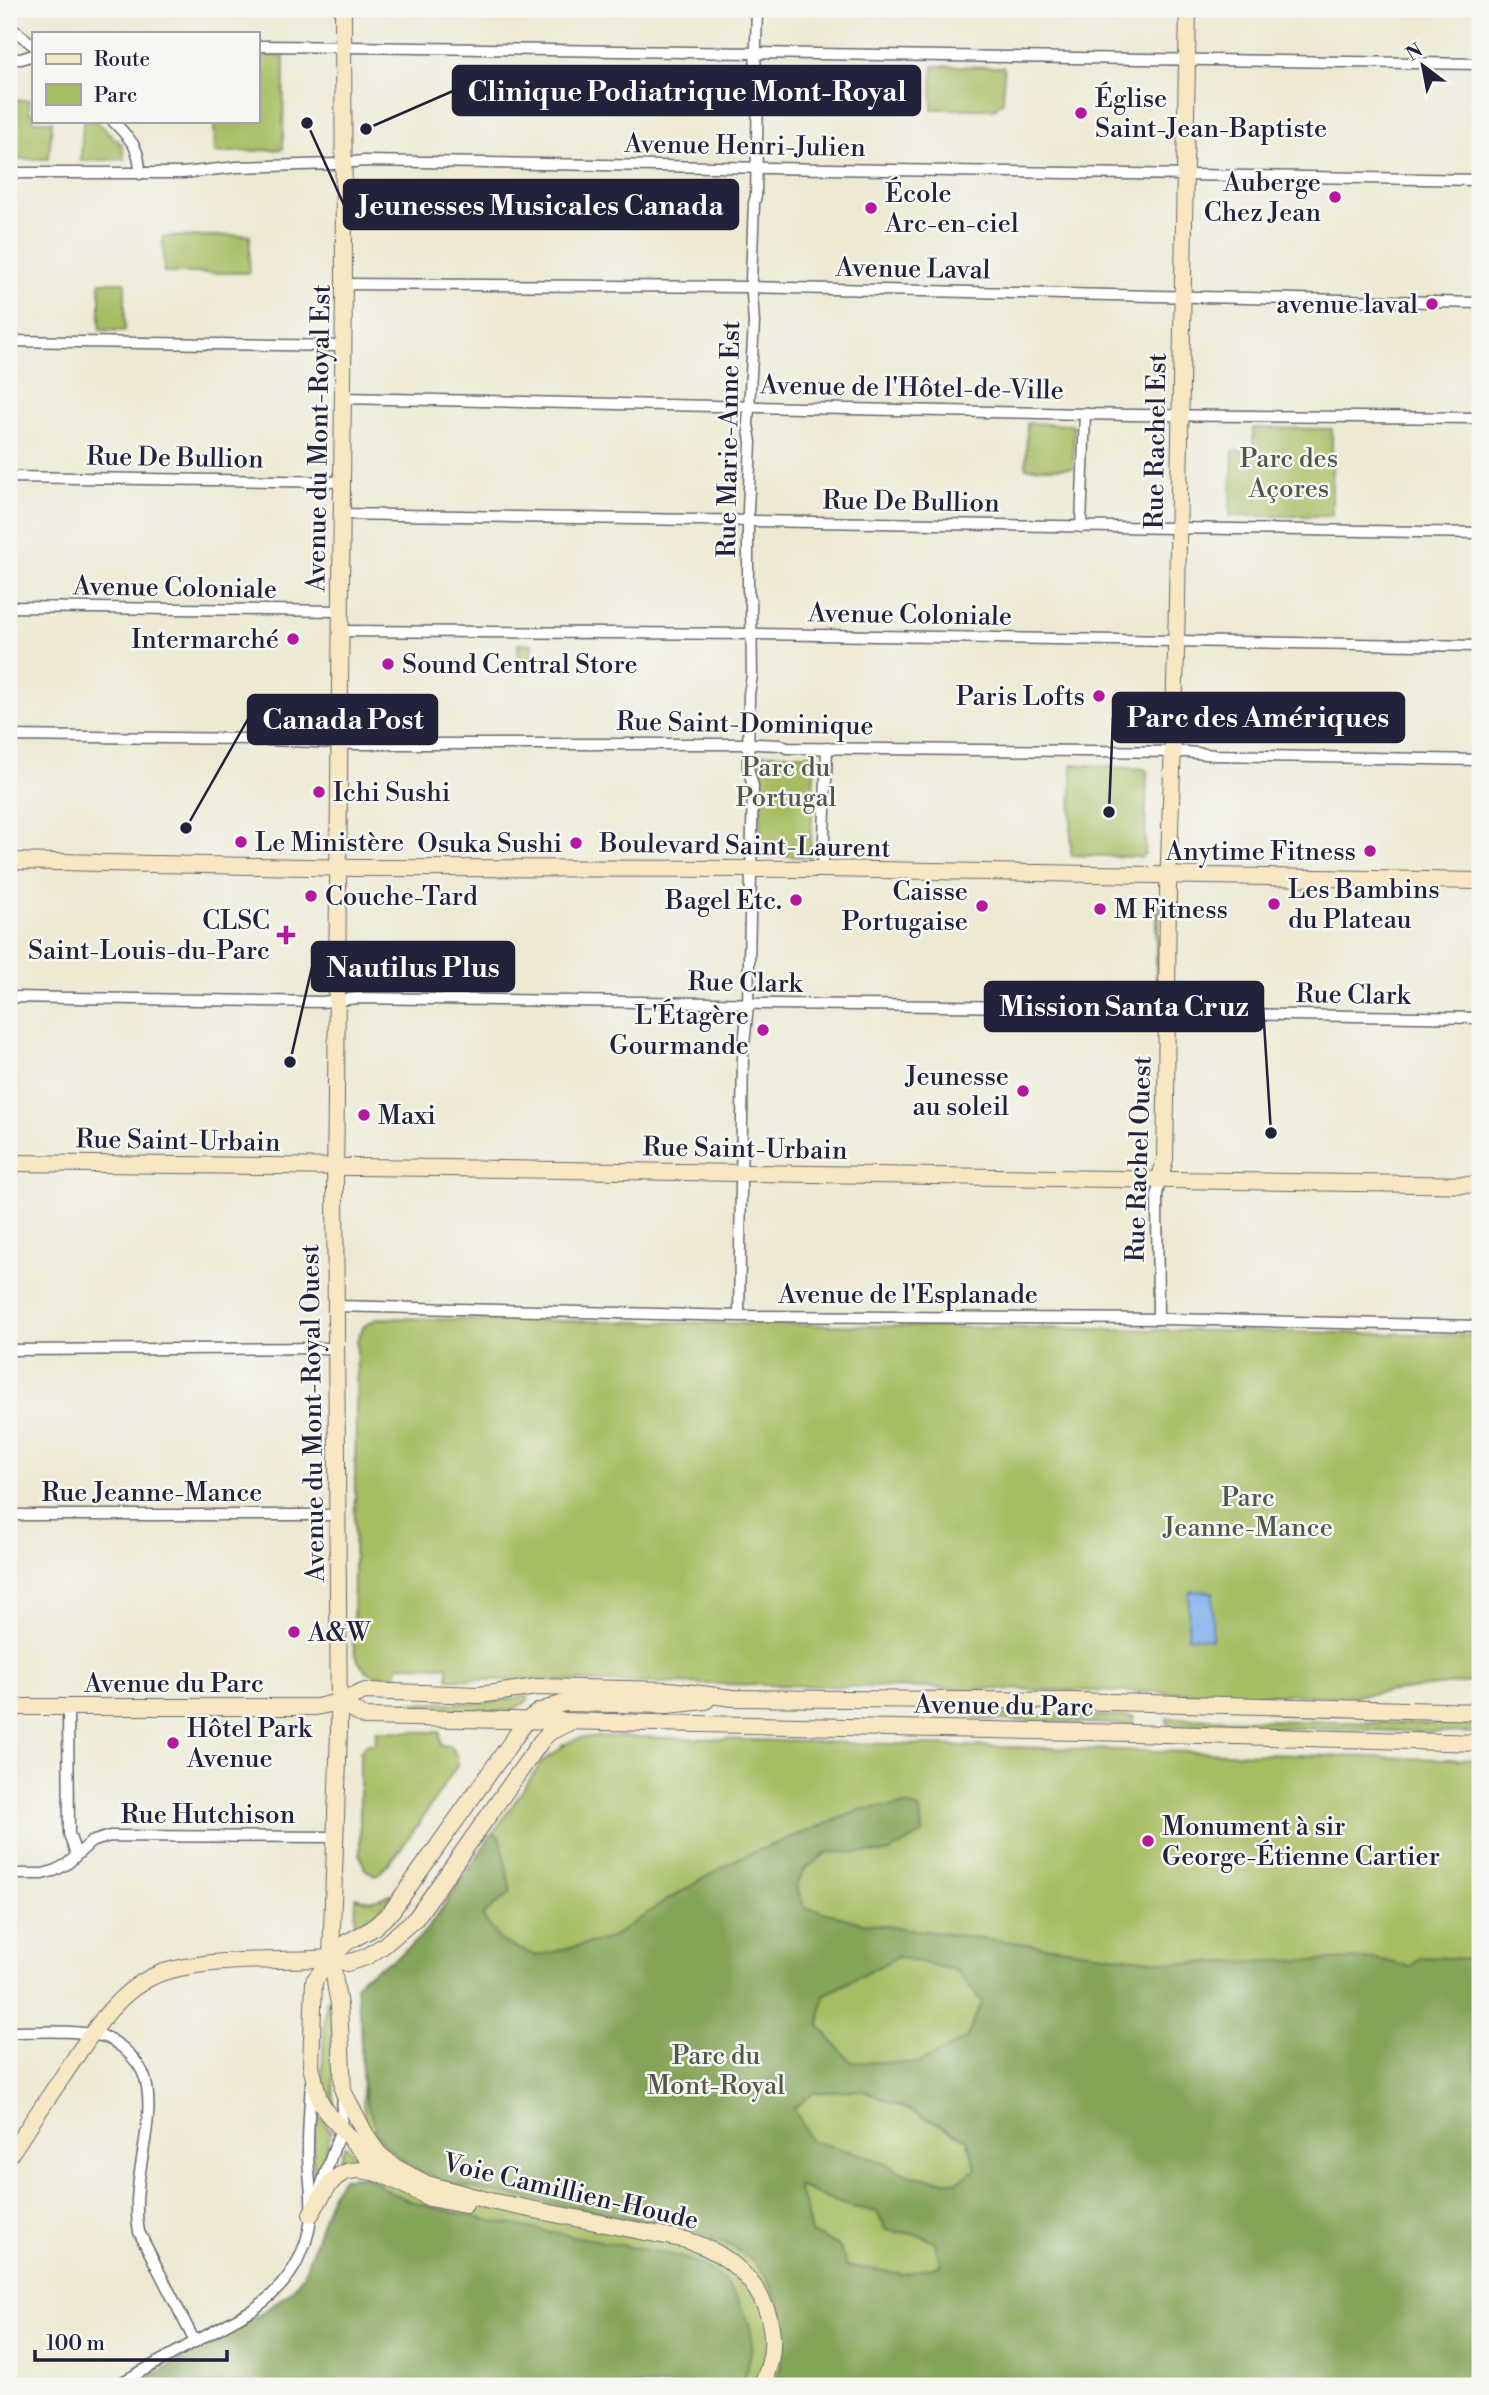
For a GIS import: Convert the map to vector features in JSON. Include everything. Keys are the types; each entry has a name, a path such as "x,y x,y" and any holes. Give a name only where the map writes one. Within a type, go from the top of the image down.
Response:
{"main road":[{"name":"Avenue du Mont-Royal Est","path":"338,868 344,346 343,9"},
{"name":"Rue Rachel Est","path":"1168,875 1174,752 1188,9"},
{"name":"Boulevard Saint-Laurent","path":"9,861 338,868 823,869 1480,881"},
{"name":"Avenue du Mont-Royal Ouest","path":"338,868 335,1306 339,1702 331,1958 339,2005 343,2091"},
{"name":"Rue Rachel Ouest","path":"1160,1179 1165,1159 1168,875"},
{"name":"Rue Saint-Urbain","path":"9,1163 1480,1185"},
{"name":"Avenue du Parc","path":"9,1707 308,1707 339,1702 365,1691 479,1695 537,1687 670,1690 733,1698"},
{"name":"Avenue du Parc","path":"527,1720 540,1711 564,1703 667,1705 733,1698 1084,1701 1480,1712"},
{"name":"Avenue du Parc","path":"339,1702 365,1717 1480,1743"},
{"path":"331,1958 347,1942 372,1929 391,1912 527,1720"},
{"path":"9,2156 90,2035 139,1983 170,1970 216,1963 331,1958 347,1962 366,1957 383,1946 416,1918 542,1740 559,1726 577,1720"},
{"name":"Voie Camillien-Houde","path":"331,1958 314,1981 312,2066 322,2106 382,2175 430,2198 673,2245 699,2252 718,2261 746,2288 759,2319 762,2354 752,2386"},
{"name":"Voie Camillien-Houde","path":"343,2091 361,2127 379,2154 401,2171 427,2184 490,2201 686,2240 713,2250 737,2265 756,2288 766,2309 770,2329 771,2356 761,2386"},
{"path":"311,2214 330,2183 346,2171 361,2168 382,2175"}],"street":[{"name":"Rue Marie-Anne Est","path":"739,1315 743,1055 748,1005 753,786 748,768 752,635 748,590 751,442 748,424 751,407 754,309 751,288 757,167 757,9"},
{"path":"9,26 32,44"},
{"path":"259,46 756,51 1480,64"},
{"path":"9,59 32,55"},
{"path":"114,122 137,149 140,174"},
{"name":"Avenue Henri-Julien","path":"9,173 183,173 237,167 364,161 1480,180"},
{"name":"Avenue Laval","path":"344,284 751,288 1480,303"},
{"path":"9,341 344,346"},
{"name":"Avenue de l'Hôtel-de-Ville","path":"342,398 1180,415 1480,418"},
{"path":"1081,527 1085,413"},
{"name":"Rue De Bullion","path":"9,477 341,482"},
{"name":"Rue De Bullion","path":"341,514 1480,533"},
{"name":"Avenue Coloniale","path":"9,607 340,611"},
{"name":"Avenue Coloniale","path":"340,631 1480,646"},
{"name":"Rue Saint-Dominique","path":"9,736 250,739 339,743 749,744 780,745 787,748 1174,752 1480,760"},
{"path":"823,869 827,748"},
{"name":"Rue Clark","path":"9,997 322,1002 357,998 1100,1008 1115,1012 1480,1018"},
{"name":"Rue Rachel Ouest","path":"1158,1319 1157,1195 1160,1179"},
{"name":"Avenue de l'Esplanade","path":"335,1306 1480,1326"},
{"path":"9,1350 337,1349"},
{"name":"Rue Jeanne-Mance","path":"9,1515 338,1515"},
{"path":"68,1707 69,1833 76,1854"},
{"name":"Rue Hutchison","path":"9,1874 42,1874 54,1871 67,1864 91,1842 110,1836 334,1837"},
{"path":"9,2032 109,2038 135,2058 145,2077 148,2108 135,2213 139,2232 195,2342"},
{"path":"311,2214 307,2147 312,2066"},
{"path":"115,2386 254,2308 282,2285 300,2258 308,2235 311,2214 341,2128 343,2091"}],"green space":[{"path":"259,56 284,56 283,149 215,153 214,122 259,122"},
{"path":"933,66 1004,67 1003,101 994,109 932,109"},
{"path":"29,100 32,122 52,122 49,159 9,159 9,101"},
{"path":"83,122 97,122 122,145 124,159 81,161"},
{"path":"250,235 249,273 164,273 163,237"},
{"path":"100,282 125,282 125,331 100,330"},
{"path":"1027,423 1072,425 1073,468 1026,468"},
{"name":"Parc des Açores","path":"1253,428 1332,429 1332,516 1230,516 1233,451 1253,451"},
{"path":"518,643 532,644 531,672 519,673"},
{"name":"Parc du Portugal","path":"759,754 815,754 810,857 761,855"},
{"path":"1072,764 1147,771 1145,853 1141,857 1071,855"},
{"path":"1156,898 1159,898 1159,995 1156,995"},
{"name":"Parc Jeanne-Mance","path":"378,1318 1480,1335 1480,1681 1351,1696 448,1679 448,1666 398,1665 396,1678 379,1677 362,1666 353,1644 357,1340 364,1326"},
{"path":"527,1696 528,1701 508,1712 373,1708 373,1703 484,1703"},
{"path":"974,1715 1134,1717 1133,1725 974,1719"},
{"path":"1167,1718 1480,1725 1480,1733 1167,1725"},
{"path":"376,1731 440,1732 441,1745 451,1746 457,1757 457,1766 404,1844 375,1875 365,1869 360,1853 360,1751 366,1744 375,1744"},
{"name":"Parc du Mont-Royal","path":"600,1736 1480,1760 1480,2386 133,2386 276,2305 304,2274 328,2203 366,2175 360,2017 356,1986 363,1976 395,1960 424,1934 542,1762 564,1746 562,1745 580,1738"},
{"path":"906,1805 920,1809 922,1834 888,1853 828,1852 804,1870 796,1887 805,1907 862,1923 1175,1963 1377,1959 1411,1967 1420,1957 1480,1959 1480,1994 1475,1998 1474,2044 1480,2089 1480,2386 775,2386 783,2351 781,2314 767,2280 756,2265 742,2253 723,2242 687,2229 452,2184 408,2164 382,2141 374,2130 376,2126 363,2086 356,1986 364,1976 404,1952 428,1927 492,1834 498,1835 501,1841 511,1892 482,1916 501,1941 536,1956 611,1938 667,1900 737,1859 863,1809","holes":["897,1957 957,1971 982,2002 966,2039 919,2063 851,2062 819,2026 824,1995","862,2090 915,2113 967,2139 976,2168 957,2182 911,2176 867,2156 811,2141 794,2108 813,2093","798,2186 844,2205 877,2212 886,2230 920,2235 935,2242 940,2265 905,2274 847,2266 839,2246 811,2233 805,2206"]},
{"path":"392,1895 378,1912 355,1928 356,1897 373,1900"},
{"path":"326,2000 331,2001 334,2105 330,2106 322,2076"},
{"path":"317,2114 331,2131 318,2178 313,2176 314,2116"},
{"path":"344,2146 360,2162 340,2167 338,2163"},
{"path":"366,2176 391,2193 418,2204 492,2221 659,2252 706,2267 732,2291 749,2325 751,2351 740,2386 133,2386 259,2315 291,2291 304,2274 332,2193 343,2178"}],"water":[{"path":"1192,1591 1213,1592 1212,1639 1188,1637 1189,1594"}],"place":[{"name":"Église Saint-Jean-Baptiste","path":"1081,113"},
{"name":"Jeunesses Musicales Canada","path":"307,123"},
{"name":"Clinique Podiatrique Mont-Royal","path":"366,129"},
{"name":"Auberge Chez Jean","path":"1335,197"},
{"name":"École Arc-en-ciel","path":"871,208"},
{"name":"avenue laval","path":"1432,304"},
{"name":"Intermarché","path":"293,639"},
{"name":"Sound Central Store","path":"388,664"},
{"name":"Paris Lofts","path":"1099,696"},
{"name":"Ichi Sushi","path":"319,792"},
{"name":"Parc des Amériques","path":"1109,812"},
{"name":"Canada Post","path":"186,828"},
{"name":"Le Ministère","path":"241,842"},
{"name":"Osuka Sushi","path":"576,843"},
{"name":"Anytime Fitness","path":"1370,851"},
{"name":"Couche-Tard","path":"311,896"},
{"name":"Bagel Etc.","path":"796,900"},
{"name":"Les Bambins du Plateau","path":"1274,904"},
{"name":"Caisse Portugaise","path":"982,906"},
{"name":"M Fitness","path":"1100,909"},
{"name":"CLSC Saint-Louis-du-Parc","path":"286,935"},
{"name":"L'Étagère Gourmande","path":"763,1030"},
{"name":"Nautilus Plus","path":"290,1062"},
{"name":"Jeunesse au soleil","path":"1023,1091"},
{"name":"Maxi","path":"364,1115"},
{"name":"Mission Santa Cruz","path":"1271,1133"},
{"name":"A&W","path":"294,1632"},
{"name":"Hôtel Park Avenue","path":"173,1743"},
{"name":"Monument à sir George-Étienne Cartier","path":"1148,1841"}]}
